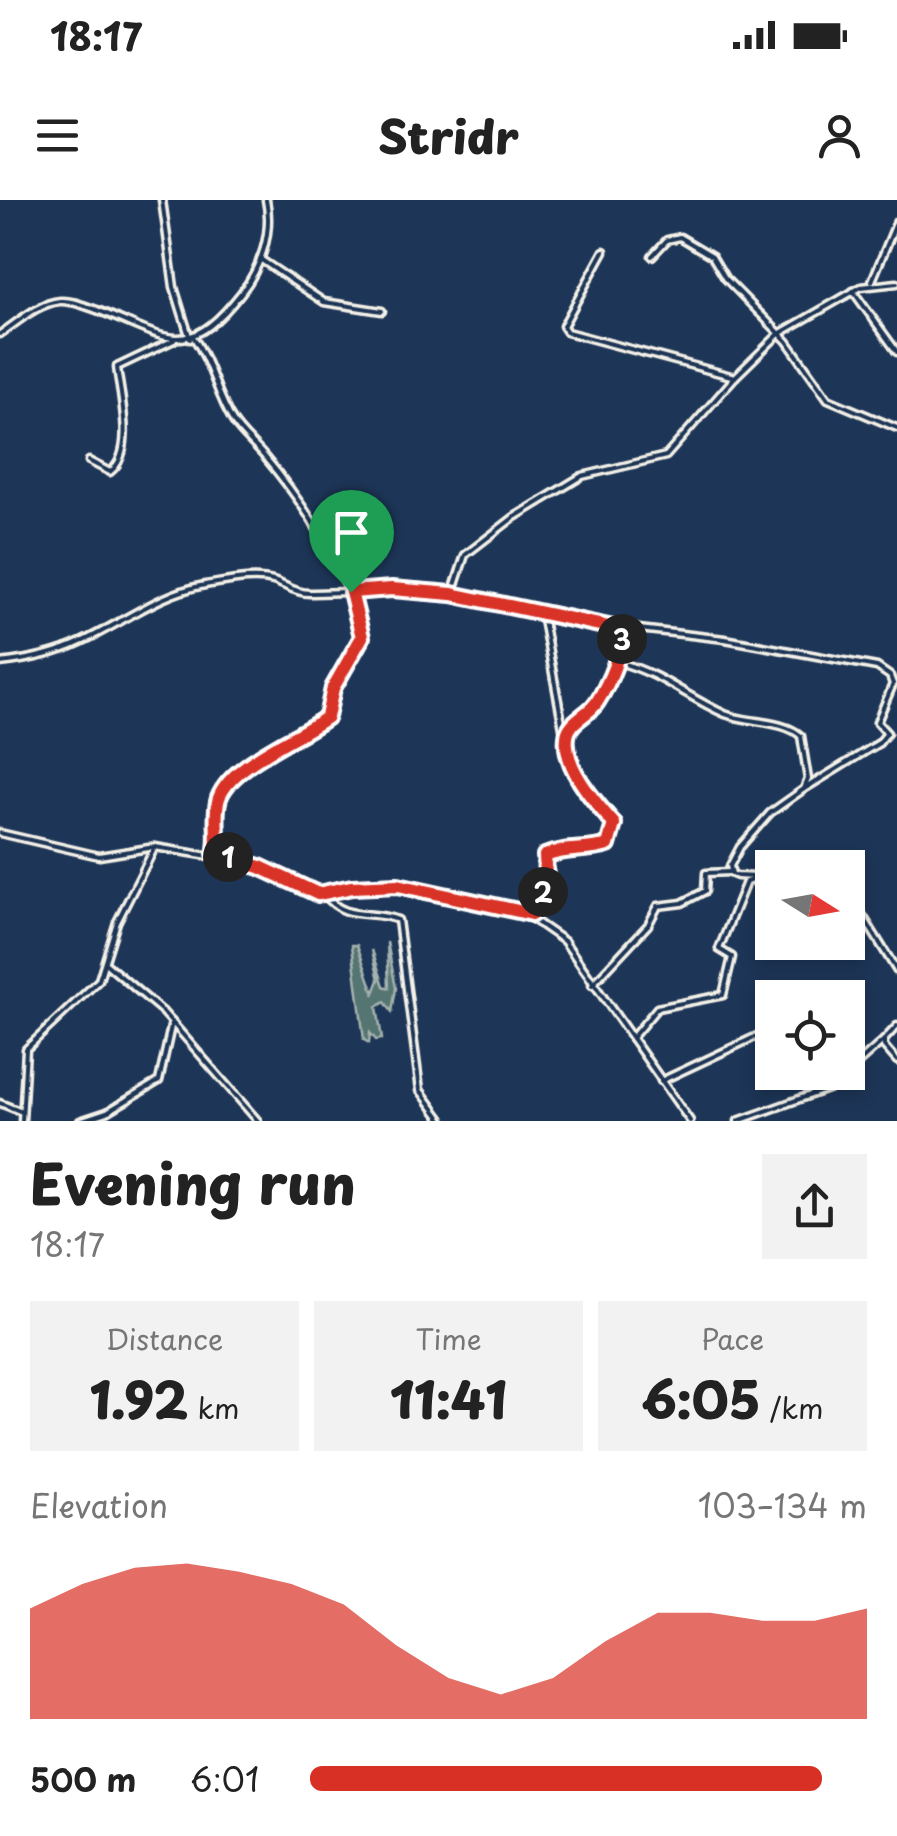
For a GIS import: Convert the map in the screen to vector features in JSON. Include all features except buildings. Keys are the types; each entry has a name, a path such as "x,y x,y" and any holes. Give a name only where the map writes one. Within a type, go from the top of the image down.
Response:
{"street":[{"path":"162,200 174,287 192,339 208,358 221,398 236,426 286,484 351,592 362,637 333,688 327,717 259,759 224,788 216,812 215,854"},
{"path":"89,461 110,472 120,458 123,411 117,367 174,340 192,339 238,298 260,259 269,220 266,200"},
{"path":"871,283 897,221"},
{"path":"652,256 667,240 680,237 712,256 725,278 779,334 828,399 897,428"},
{"path":"604,252 563,326 566,332 736,377"},
{"path":"260,259 324,302 382,311"},
{"path":"452,594 462,561 484,540 582,476 666,456 779,334 871,283 897,283"},
{"path":"853,291 897,352"},
{"path":"0,334 41,307 62,301 174,340"},
{"path":"0,663 77,644 150,604 204,586 248,578 274,581 306,594 392,589 452,594 623,630 726,639 877,667 890,676 893,684 877,722 887,733 879,743 770,813 733,859 730,872"},
{"path":"325,895 352,887 398,885 532,914 541,902 547,877 545,856 562,848 589,850 608,845 614,824 570,764 542,614"},
{"path":"566,736 575,721 596,704 618,662 623,630"},
{"path":"618,662 668,680 726,714 797,732 803,743 808,779 804,788"},
{"path":"0,833 99,856 155,847 215,854 260,867 325,895 356,916 398,920 420,1090 443,1121"},
{"path":"22,1121 26,1049 93,986 105,963 117,922 155,847"},
{"path":"592,985 648,925 658,906 682,903 705,890 706,873 730,872 755,878"},
{"path":"631,1038 657,1008 723,995 732,957 719,949 746,882 755,880"},
{"path":"525,913 564,941 690,1121"},
{"path":"865,919 897,971"},
{"path":"105,963 152,1000 258,1121"},
{"path":"80,1121 107,1112 159,1081 172,1022"},
{"path":"738,1121 830,1088 897,1026"},
{"path":"661,1081 755,1037"},
{"path":"884,1040 884,1046 897,1061"},
{"path":"0,1103 22,1112"}],"green space":[{"path":"387,942 396,988 392,1012 385,1002 377,1007 382,1039 376,1040 370,1033 369,1043 364,1040 352,945 357,945 374,993 379,980 372,950 384,986 389,988"}],"route":[{"path":"392,589 452,594 570,622 623,630 618,662 596,704 575,721 566,736 570,764 614,824 608,845 589,850 562,848 545,856 547,877 541,902 532,914 398,885 352,887 318,894 260,867 215,854 216,812 224,788 276,747 326,719 333,688 362,637 351,592 392,589"}]}
